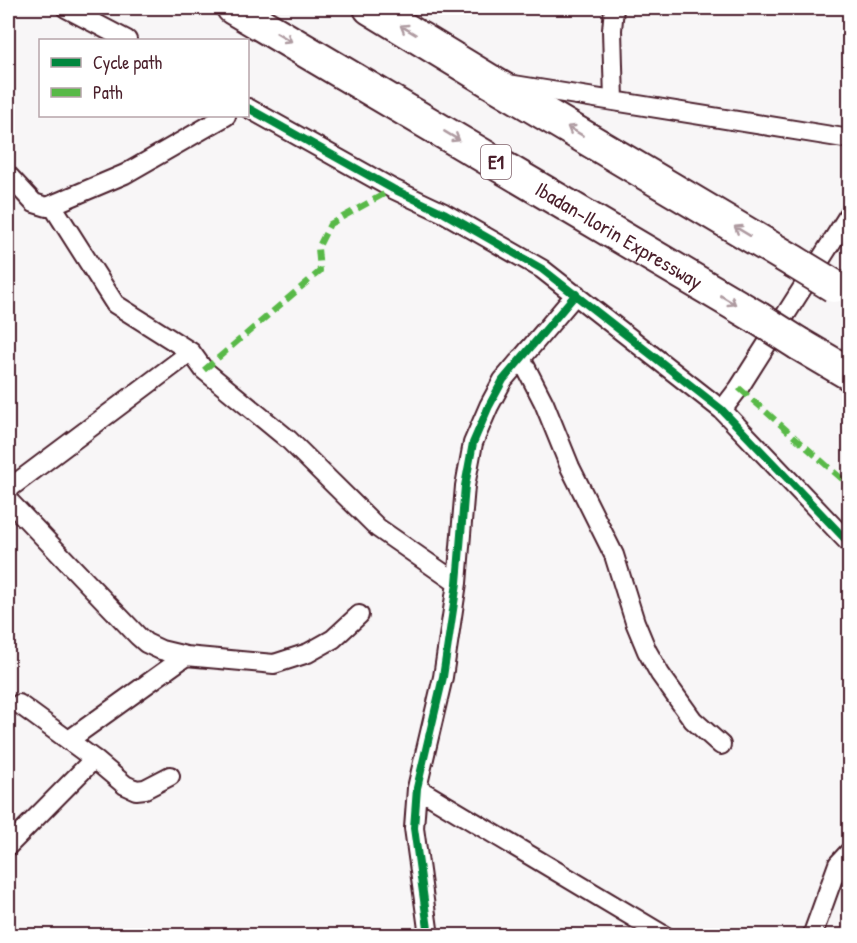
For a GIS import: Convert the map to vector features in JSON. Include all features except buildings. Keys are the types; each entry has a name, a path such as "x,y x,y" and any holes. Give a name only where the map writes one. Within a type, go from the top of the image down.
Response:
{"highway":[{"name":"Ibadan-Ilorin Expressway","path":"233,8 849,374"},
{"path":"370,8 842,290"}],"street":[{"path":"66,8 125,39"},
{"path":"614,8 612,30 614,101"},
{"path":"490,81 849,139"},
{"path":"249,109 393,189 454,218 542,269 722,410 849,544"},
{"path":"8,175 34,203 47,207 125,174 224,117"},
{"path":"52,205 115,304 191,352 204,369 289,440 378,528 458,583"},
{"path":"722,410 740,388 849,213"},
{"path":"429,936 414,828 417,788 443,677 458,583 465,486 473,443 503,380 576,294"},
{"path":"8,492 11,487 191,352"},
{"path":"521,358 544,403 570,467 614,555 635,622 647,651 660,674 693,720 721,745"},
{"path":"8,500 138,636 146,643 161,650 186,656 274,664 308,653 333,639 359,615"},
{"path":"69,740 186,656"},
{"path":"19,704 94,759 125,785 136,790 145,789 170,776"},
{"path":"8,846 94,759"},
{"path":"417,788 665,936"},
{"path":"812,936 838,864 849,852"}],"marked path":[{"path":"204,370 320,271 318,248 330,224 393,189"},
{"path":"739,388 850,486"}],"cycle path":[{"path":"249,109 393,189 444,213 542,269 722,410 850,544"},
{"path":"429,936 414,828 417,788 443,677 457,583 465,486 473,443 503,380 576,294"}]}
